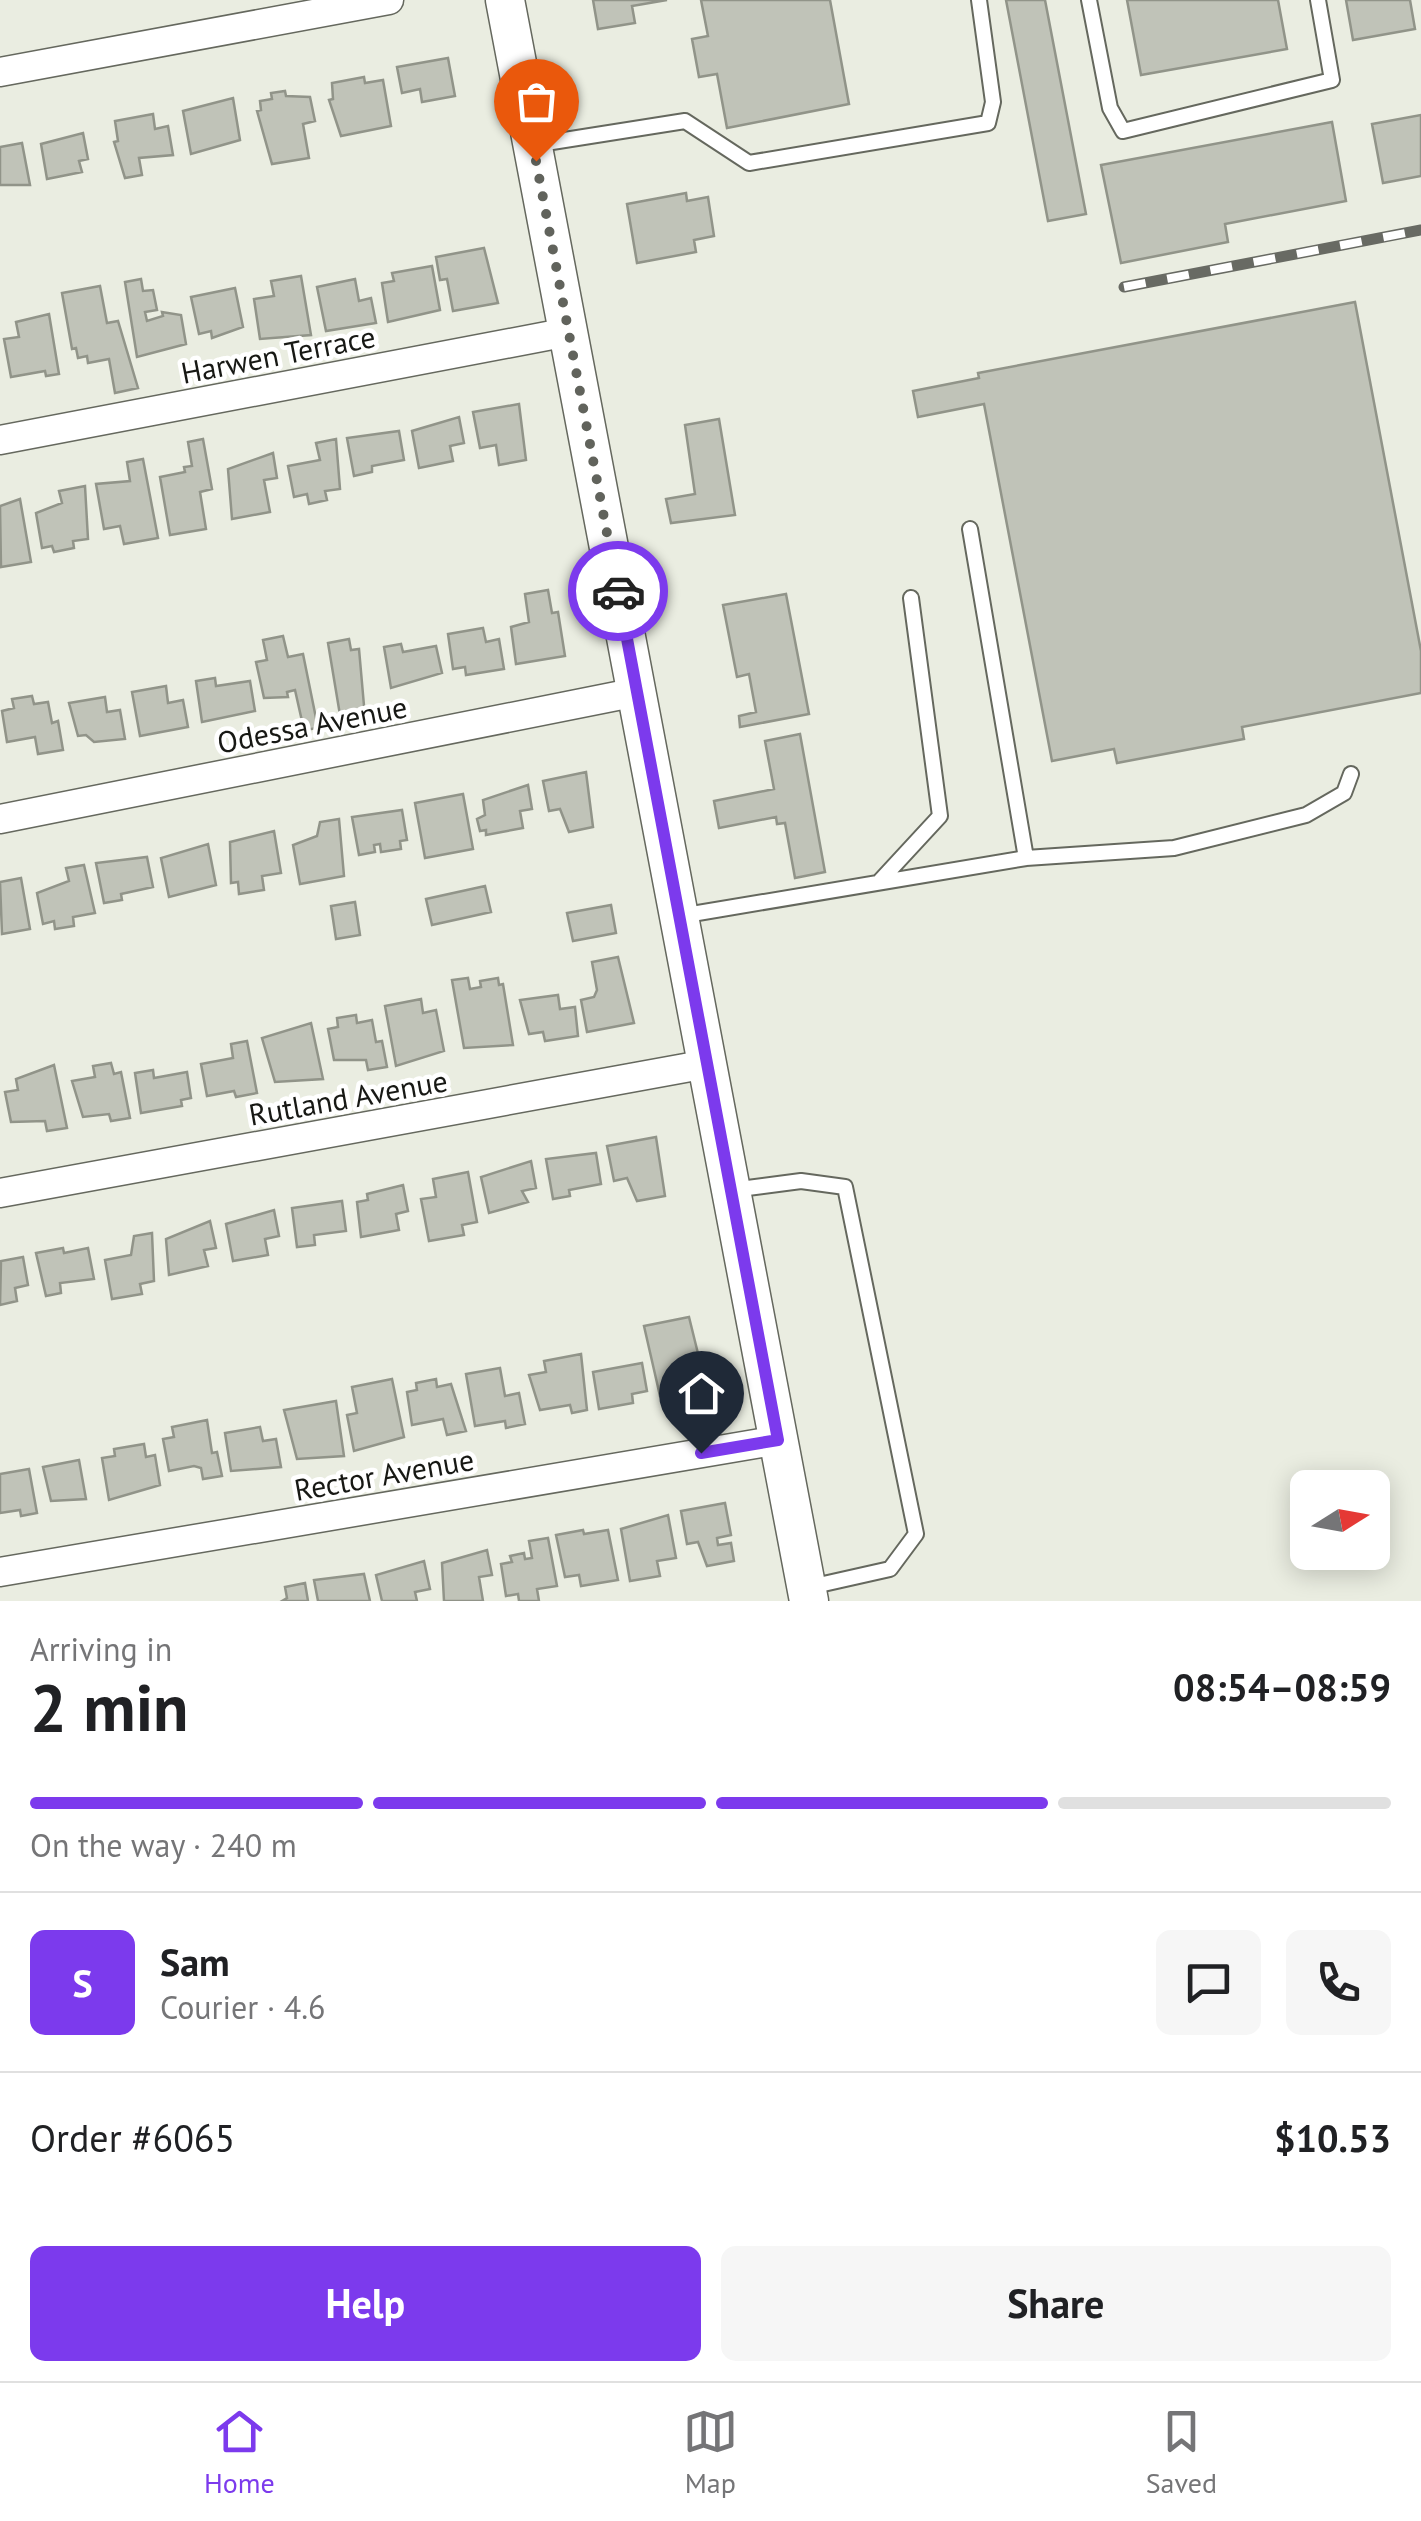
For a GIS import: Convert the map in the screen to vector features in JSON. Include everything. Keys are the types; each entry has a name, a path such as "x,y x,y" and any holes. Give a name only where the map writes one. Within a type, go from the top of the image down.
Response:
{"main road":[{"path":"505,0 808,1594"}],"street":[{"path":"0,72 388,0"},
{"name":"Harwen Terrace","path":"0,440 568,332"},
{"name":"Odessa Avenue","path":"0,819 637,692"},
{"name":"Rutland Avenue","path":"0,1193 707,1064"},
{"name":"Rector Avenue","path":"0,1572 778,1440"}],"lane":[{"path":"533,145 685,121 749,163 988,123 993,102 979,0"},
{"path":"1088,0 1110,108 1123,131 1332,80 1318,0"},
{"path":"970,529 1026,858"},
{"path":"878,883 940,816 911,598"},
{"path":"679,916 1026,858 1174,848 1306,815 1344,794 1352,774"},
{"path":"731,1190 801,1181 845,1187 916,1534 890,1569 808,1594"}],"building":[{"path":"593,0 667,0 632,6 635,23 598,29"},
{"path":"701,0 830,0 849,104 727,128 717,74 699,77 692,39 708,36"},
{"path":"1006,0 1045,0 1086,214 1048,221"},
{"path":"1127,0 1278,0 1287,49 1141,75"},
{"path":"1346,0 1410,0 1415,29 1353,40"},
{"path":"448,58 455,96 422,102 420,89 402,93 397,67"},
{"path":"364,77 365,83 383,80 391,126 341,136 329,100 333,99 332,83"},
{"path":"285,91 286,96 310,97 315,121 303,124 309,158 272,164 257,111 261,110 260,101 272,99 271,93"},
{"path":"233,98 240,140 191,154 183,111"},
{"path":"153,114 155,129 168,126 173,155 139,158 142,175 125,178 114,142 118,141 115,121"},
{"path":"1421,115 1421,176 1383,183 1372,124"},
{"path":"1332,122 1346,201 1225,224 1228,242 1121,263 1101,165"},
{"path":"83,133 88,159 79,161 82,172 47,179 41,144"},
{"path":"22,143 30,185 0,185 0,147"},
{"path":"686,193 687,201 708,197 714,236 694,240 696,252 637,263 627,204"},
{"path":"484,248 498,303 453,311 447,279 440,280 436,257"},
{"path":"432,266 440,310 388,322 382,283 394,281 392,273"},
{"path":"301,276 311,335 260,339 254,299 274,296 271,281"},
{"path":"141,279 143,291 153,290 157,310 145,312 147,321 163,316 162,312 181,315 186,344 137,357 125,282"},
{"path":"355,279 359,301 371,298 376,323 326,331 317,287"},
{"path":"100,286 107,323 118,321 138,388 115,393 109,359 88,363 87,356 78,358 76,348 72,349 62,293"},
{"path":"235,288 243,327 212,338 211,331 199,334 191,297"},
{"path":"1355,302 1421,651 1421,693 1242,727 1244,739 1117,763 1114,749 1052,761 984,404 918,417 913,391 979,378 978,373"},
{"path":"49,314 59,374 46,376 45,371 11,377 4,339 19,337 16,322"},
{"path":"519,404 526,460 499,465 496,445 480,448 473,412"},
{"path":"459,417 464,443 450,446 453,461 419,468 412,431"},
{"path":"719,419 735,515 671,523 666,499 695,494 685,425"},
{"path":"399,431 404,460 372,466 372,472 354,476 347,438"},
{"path":"203,439 212,489 200,492 206,529 170,535 160,477 185,472 184,467 192,466 188,442"},
{"path":"336,439 340,489 325,491 327,500 309,504 307,494 294,497 288,466 320,460 316,443"},
{"path":"273,453 277,478 264,480 270,512 232,519 228,469"},
{"path":"143,459 158,538 124,544 120,526 104,529 96,484 130,481 127,462"},
{"path":"85,486 88,539 73,541 74,548 54,552 52,546 42,548 36,513 62,503 59,491"},
{"path":"20,499 31,562 1,567 0,506"},
{"path":"548,590 552,613 558,612 565,656 516,664 511,627 529,622 525,594"},
{"path":"786,594 809,714 740,727 739,716 756,712 749,674 737,677 723,605"},
{"path":"483,628 486,642 499,639 504,669 466,675 465,667 453,669 448,634"},
{"path":"283,636 288,657 303,654 318,728 304,730 295,690 287,692 288,697 264,698 256,662 267,660 263,640"},
{"path":"349,639 351,650 359,649 365,717 341,721 328,643"},
{"path":"401,644 403,652 436,646 442,673 391,688 384,647"},
{"path":"215,678 216,686 250,681 255,711 202,722 196,681"},
{"path":"166,686 168,703 183,700 188,727 140,736 132,692"},
{"path":"32,696 34,704 48,702 52,723 58,721 63,750 38,754 35,737 7,742 2,711 14,708 12,699"},
{"path":"105,697 107,712 120,710 125,739 94,742 86,735 78,736 69,703"},
{"path":"800,734 825,872 795,878 785,823 777,824 776,817 719,828 714,801 774,789 765,741"},
{"path":"586,772 593,827 569,832 560,809 549,811 543,781"},
{"path":"528,785 532,809 520,811 523,828 486,835 486,830 480,831 477,819 485,815 483,800"},
{"path":"463,794 473,849 425,858 415,803"},
{"path":"402,810 407,840 400,841 401,849 381,852 380,844 374,845 375,852 359,855 352,817"},
{"path":"339,819 344,876 300,884 293,845 317,836 320,822"},
{"path":"274,831 281,873 262,876 264,890 239,894 238,882 231,883 230,842"},
{"path":"208,844 216,885 169,897 161,858"},
{"path":"147,857 153,887 121,894 122,900 104,903 96,863"},
{"path":"84,865 95,913 73,917 74,926 55,929 54,921 43,924 37,893 69,881 66,868"},
{"path":"21,878 30,929 2,934 0,882"},
{"path":"485,886 491,912 432,925 426,899"},
{"path":"355,902 360,935 336,939 331,906"},
{"path":"611,905 616,933 573,941 567,913"},
{"path":"618,957 634,1023 587,1032 581,1000 594,997 597,990 592,962"},
{"path":"468,978 470,989 481,987 480,981 498,978 499,985 503,984 513,1045 464,1048 452,980"},
{"path":"558,995 560,1009 575,1007 578,1036 545,1041 543,1032 529,1034 520,1000"},
{"path":"421,999 423,1013 436,1010 444,1051 396,1066 385,1006"},
{"path":"356,1015 357,1023 372,1020 376,1042 382,1041 387,1067 368,1070 366,1060 334,1060 328,1029 338,1027 337,1018"},
{"path":"311,1023 323,1079 275,1082 262,1038"},
{"path":"247,1041 257,1093 236,1097 234,1091 207,1096 201,1064 233,1058 231,1044"},
{"path":"111,1063 114,1074 121,1072 130,1118 111,1121 109,1114 83,1117 72,1081 95,1077 93,1066"},
{"path":"54,1065 67,1128 47,1131 45,1121 11,1122 5,1092 18,1090 16,1079"},
{"path":"153,1070 154,1078 187,1072 191,1098 181,1100 182,1106 141,1113 135,1073"},
{"path":"656,1137 665,1196 637,1201 627,1178 614,1181 607,1146"},
{"path":"596,1153 601,1184 569,1190 570,1196 553,1199 546,1159"},
{"path":"531,1161 536,1188 522,1191 528,1202 489,1213 481,1177"},
{"path":"468,1172 477,1222 462,1225 464,1235 429,1241 421,1199 436,1197 433,1179"},
{"path":"403,1185 408,1211 396,1214 399,1230 361,1237 357,1202 368,1200 367,1194"},
{"path":"342,1201 346,1231 314,1235 315,1245 297,1247 292,1208"},
{"path":"274,1210 279,1236 265,1239 268,1255 233,1261 226,1224"},
{"path":"210,1221 216,1248 204,1250 208,1266 169,1275 166,1239"},
{"path":"152,1233 154,1281 140,1284 142,1294 112,1299 105,1260 131,1255 134,1236"},
{"path":"63,1248 64,1253 88,1248 94,1279 60,1283 61,1293 46,1296 36,1253"},
{"path":"23,1257 28,1285 15,1288 17,1301 0,1305 1,1261"},
{"path":"689,1317 706,1386 660,1396 644,1326"},
{"path":"581,1354 587,1410 572,1413 570,1405 540,1410 529,1375 546,1372 544,1361"},
{"path":"642,1363 647,1391 632,1394 633,1403 599,1409 593,1372"},
{"path":"500,1368 505,1396 519,1393 525,1424 506,1428 505,1421 475,1426 466,1374"},
{"path":"392,1379 404,1437 354,1451 347,1415 357,1413 352,1387"},
{"path":"436,1379 437,1387 451,1384 466,1431 447,1435 443,1419 412,1425 407,1392 417,1390 416,1383"},
{"path":"336,1401 344,1456 297,1459 284,1410"},
{"path":"207,1420 212,1453 217,1452 222,1476 203,1479 201,1468 194,1466 169,1471 163,1439 174,1437 172,1427"},
{"path":"260,1427 263,1441 276,1439 281,1467 231,1471 225,1433"},
{"path":"144,1444 146,1457 155,1455 160,1485 109,1500 102,1458 115,1456 114,1449"},
{"path":"79,1460 86,1499 51,1501 43,1467"},
{"path":"29,1469 37,1513 0,1513 0,1474"},
{"path":"725,1503 731,1535 717,1538 718,1545 731,1543 734,1561 707,1566 698,1542 687,1544 681,1511"},
{"path":"668,1515 676,1558 657,1561 660,1576 630,1581 621,1529"},
{"path":"583,1530 584,1534 608,1530 618,1580 581,1586 579,1575 565,1577 556,1535"},
{"path":"548,1538 557,1586 537,1589 539,1601 519,1601 518,1594 506,1596 501,1564 512,1562 510,1556 524,1553 525,1559 532,1558 529,1541"},
{"path":"487,1550 492,1575 479,1577 483,1601 444,1601 442,1563"},
{"path":"424,1561 430,1589 415,1592 417,1601 382,1601 376,1575"},
{"path":"364,1574 370,1601 318,1601 314,1580"},
{"path":"305,1583 308,1601 282,1601 287,1598 285,1587"}],"railway":[{"path":"1124,287 1421,230"}],"way so far":[{"path":"536,161 618,591"}],"route":[{"path":"618,591 778,1440 701,1453"}]}
